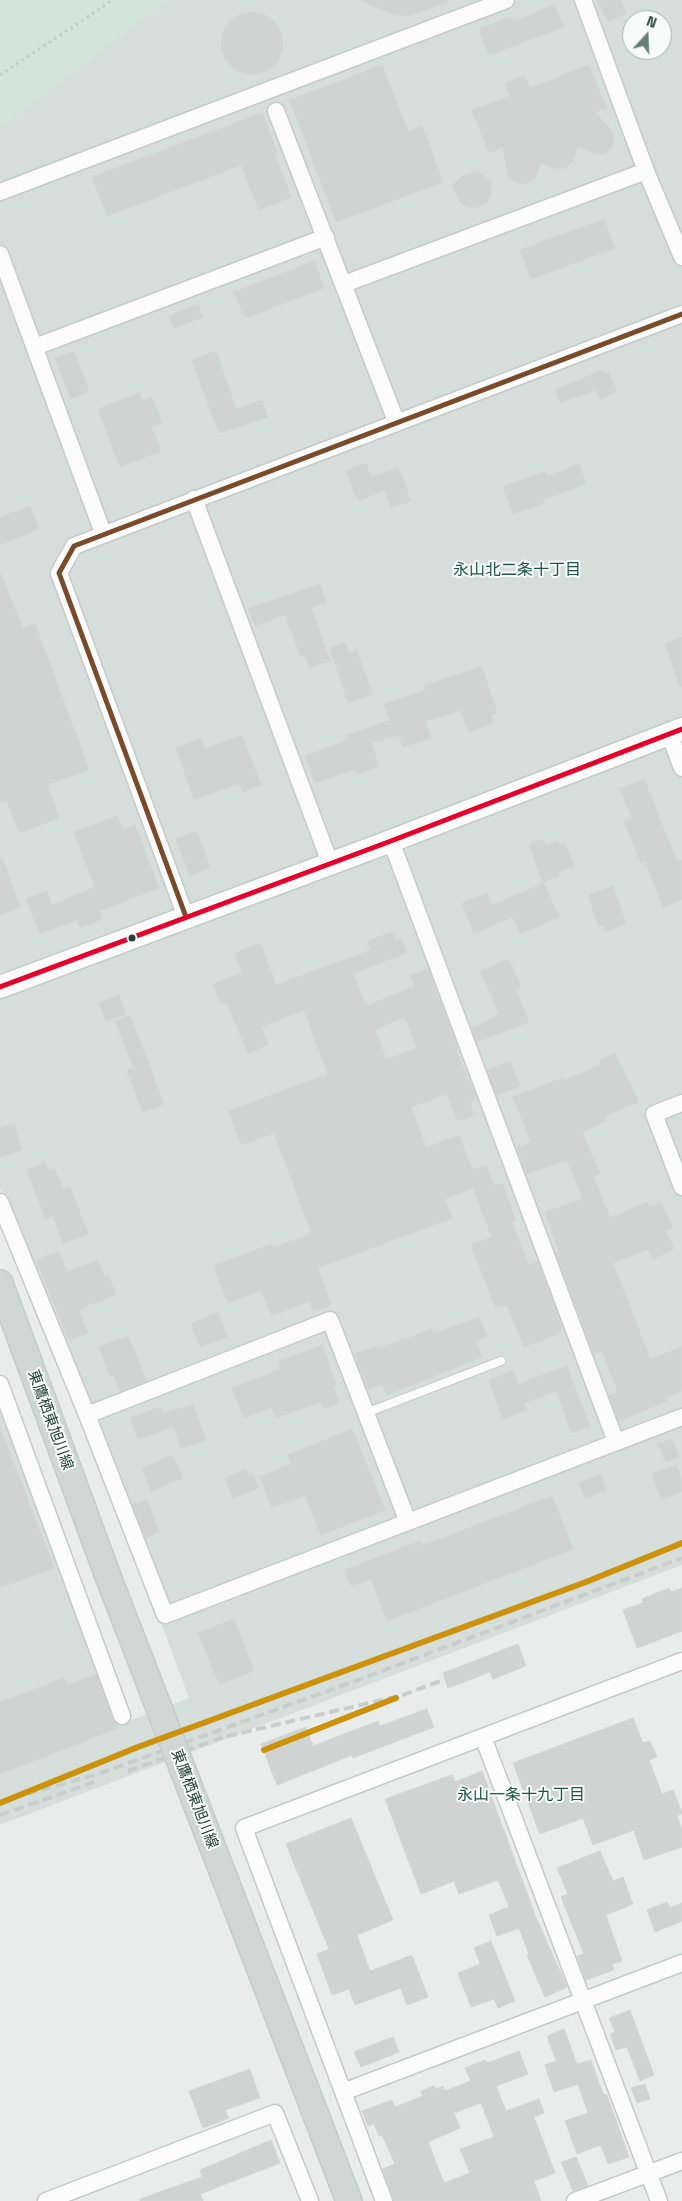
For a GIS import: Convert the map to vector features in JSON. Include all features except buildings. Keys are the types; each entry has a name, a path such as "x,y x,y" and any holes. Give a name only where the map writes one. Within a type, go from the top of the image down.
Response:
{"main road":[{"path":"0,987 391,841 676,731"},
{"name":"東鷹栖東旭川線","path":"0,1283 106,1571 350,2201"}],"street":[{"path":"0,192 506,0"},
{"path":"583,0 646,171 682,257"},
{"path":"276,111 396,422"},
{"path":"344,284 646,171"},
{"path":"35,347 326,237"},
{"path":"0,254 102,533"},
{"path":"186,916 59,574 74,546 102,533 682,314"},
{"path":"194,499 330,863"},
{"path":"676,731 682,768"},
{"path":"391,841 616,1442"},
{"path":"682,1103 654,1114 682,1187"},
{"path":"0,1202 87,1415 165,1615 682,1417"},
{"path":"87,1415 330,1320 408,1522"},
{"path":"0,1384 122,1716"},
{"path":"384,2201 244,1828 682,1661"},
{"path":"483,1737 659,2201"},
{"path":"343,2092 682,1963"},
{"path":"46,2201 275,2113 310,2201"},
{"path":"575,2201 682,2161"}],"lane":[{"path":"366,1413 501,1361"}],"path":[{"path":"0,76 113,0"}],"shaded area":[{"path":"167,0 682,0 682,1565 0,1825 0,1409 121,1724 189,1698 0,1188 0,128"}],"green space":[{"path":"0,0 167,0 0,128"}],"railway":[{"path":"13,1798 98,1774 358,1680 682,1558"},
{"path":"128,1771 224,1737 403,1695 445,1679"},
{"path":"308,1732 359,1712"},
{"path":"0,1815 97,1781"}],"transit line":[{"path":"186,917 59,573 74,546 682,314"},
{"path":"0,987 391,841 682,729"},
{"path":"0,1803 138,1747 586,1582 682,1543"},
{"path":"264,1750 396,1698"}],"district":[{"name":"永山北二条十丁目","path":"517,571"},
{"name":"永山一条十九丁目","path":"521,1796"}]}
